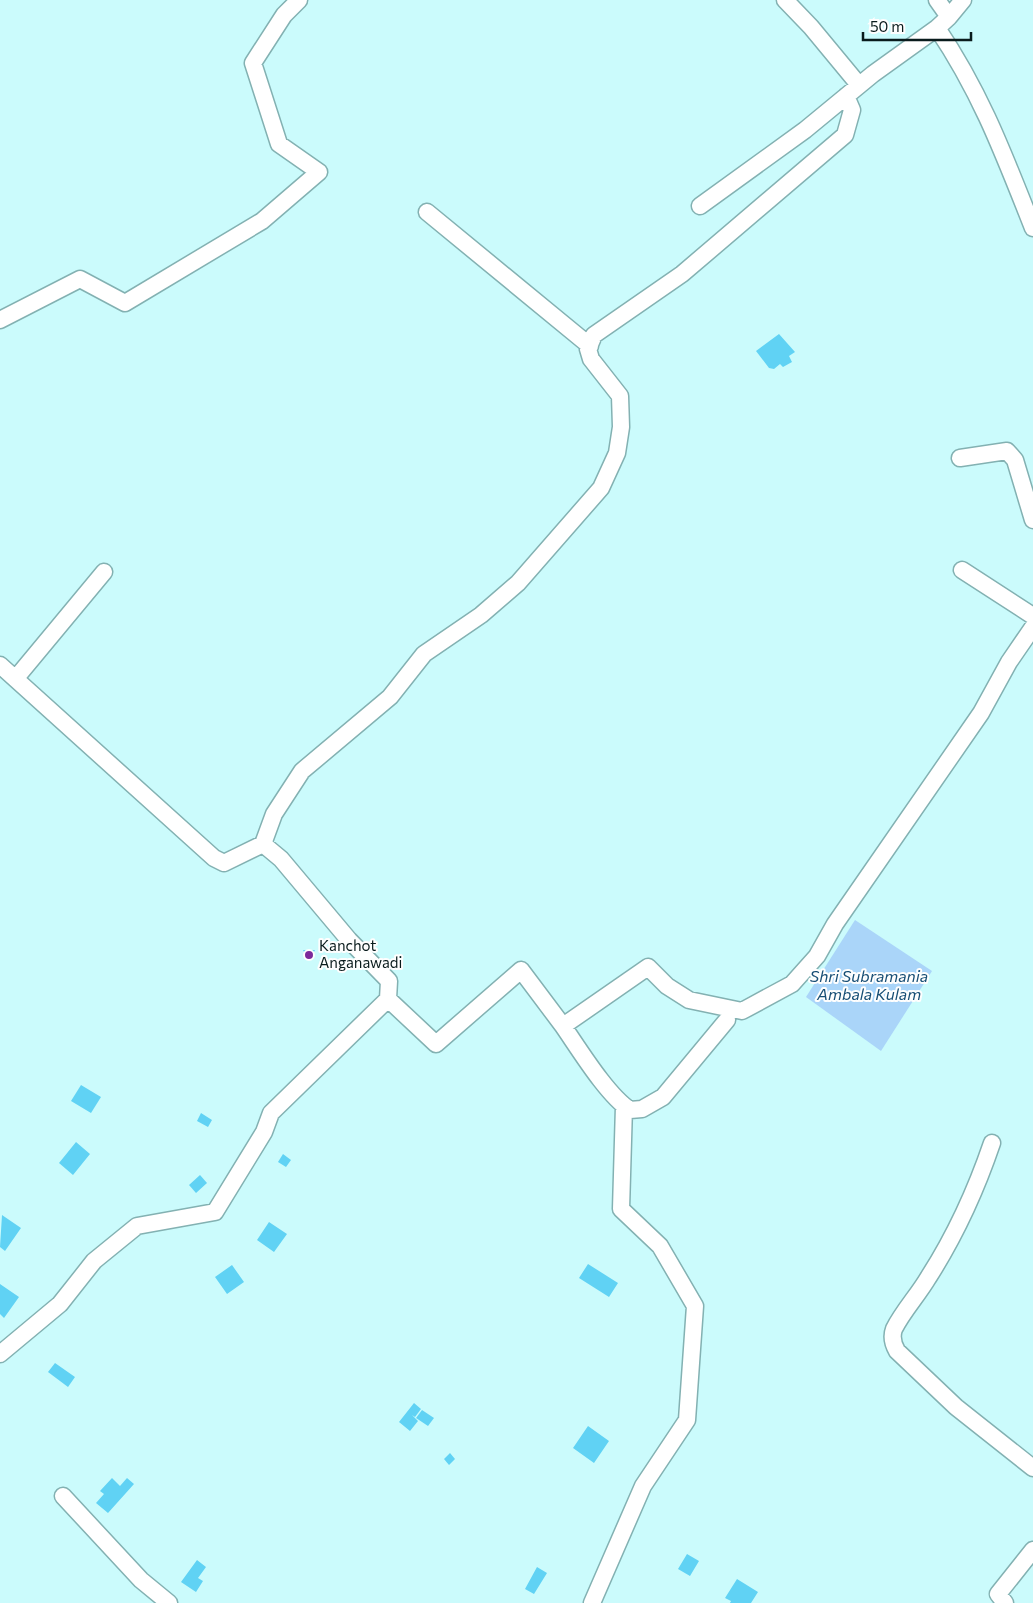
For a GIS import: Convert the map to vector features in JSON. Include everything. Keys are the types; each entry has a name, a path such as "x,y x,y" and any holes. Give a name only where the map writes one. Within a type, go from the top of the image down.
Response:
{"street":[{"path":"0,320 80,279 125,303 262,221 319,172 279,144 253,63 284,15 299,0"},
{"path":"785,0 811,27 859,85"},
{"path":"937,0 943,22 961,64 982,103 1033,228"},
{"path":"700,206 805,130 859,85 943,22 963,0"},
{"path":"0,665 214,858 224,863 262,844 274,814 302,771 390,698 424,654 481,616 518,583 601,488 617,453 622,427 620,396 590,359 590,346 594,335 682,274 845,135 852,110 846,96"},
{"path":"427,212 590,346"},
{"path":"960,458 1007,451 1015,460 1033,520"},
{"path":"962,570 1033,616"},
{"path":"16,678 104,572"},
{"path":"562,1026 648,967 667,986 689,1000 742,1011 792,984 817,956 835,924 982,713 1009,662 1033,627"},
{"path":"0,1354 60,1304 94,1261 137,1226 215,1212 264,1132 270,1113 388,999 389,981 349,940 281,859 262,844"},
{"path":"388,999 436,1044 521,970 624,1106 630,1110 642,1109 663,1097 727,1020"},
{"path":"592,1603 643,1486 687,1420 695,1306 660,1246 621,1209 624,1106"},
{"path":"992,1143 980,1178 958,1225 929,1277 893,1331 892,1342 897,1351 956,1407 1033,1468"},
{"path":"63,1496 141,1580 169,1603"},
{"path":"1005,1603 998,1594 1033,1550"}],"water":[{"name":"Shri Subramania Ambala Kulam","path":"855,920 932,971 881,1051 806,997"}],"building":[{"path":"779,334 795,352 789,356 792,362 783,367 780,364 774,369 769,368 756,351"},
{"name":"Kanchot Anganawadi","path":"303,950 315,950 309,961"},
{"path":"81,1085 101,1097 91,1113 71,1101"},
{"path":"201,1113 212,1120 208,1127 197,1121"},
{"path":"76,1142 90,1154 73,1175 59,1163"},
{"path":"283,1154 291,1160 286,1167 278,1162"},
{"path":"200,1175 207,1183 196,1193 189,1185"},
{"path":"2,1215 21,1228 5,1251 0,1247"},
{"path":"269,1222 287,1234 274,1252 257,1240"},
{"path":"588,1264 618,1283 609,1297 579,1278"},
{"path":"232,1265 244,1282 227,1294 215,1277"},
{"path":"0,1284 19,1297 4,1318 0,1314"},
{"path":"55,1363 75,1377 68,1387 48,1372"},
{"path":"414,1403 421,1409 415,1417 412,1415 418,1421 410,1431 399,1422"},
{"path":"422,1410 434,1418 428,1426 416,1418"},
{"path":"588,1426 609,1441 594,1463 573,1448"},
{"path":"450,1453 455,1459 449,1465 444,1459"},
{"path":"112,1478 120,1486 127,1478 134,1484 108,1513 96,1503 104,1494 100,1491"},
{"path":"687,1554 699,1561 690,1576 678,1569"},
{"path":"197,1560 206,1567 198,1578 203,1581 196,1592 181,1582"},
{"path":"537,1567 547,1573 534,1594 525,1589"},
{"path":"737,1579 758,1592 751,1603 730,1603 731,1601 725,1598"}],"place":[{"name":"Kanchot Anganawadi","path":"309,955"}]}
